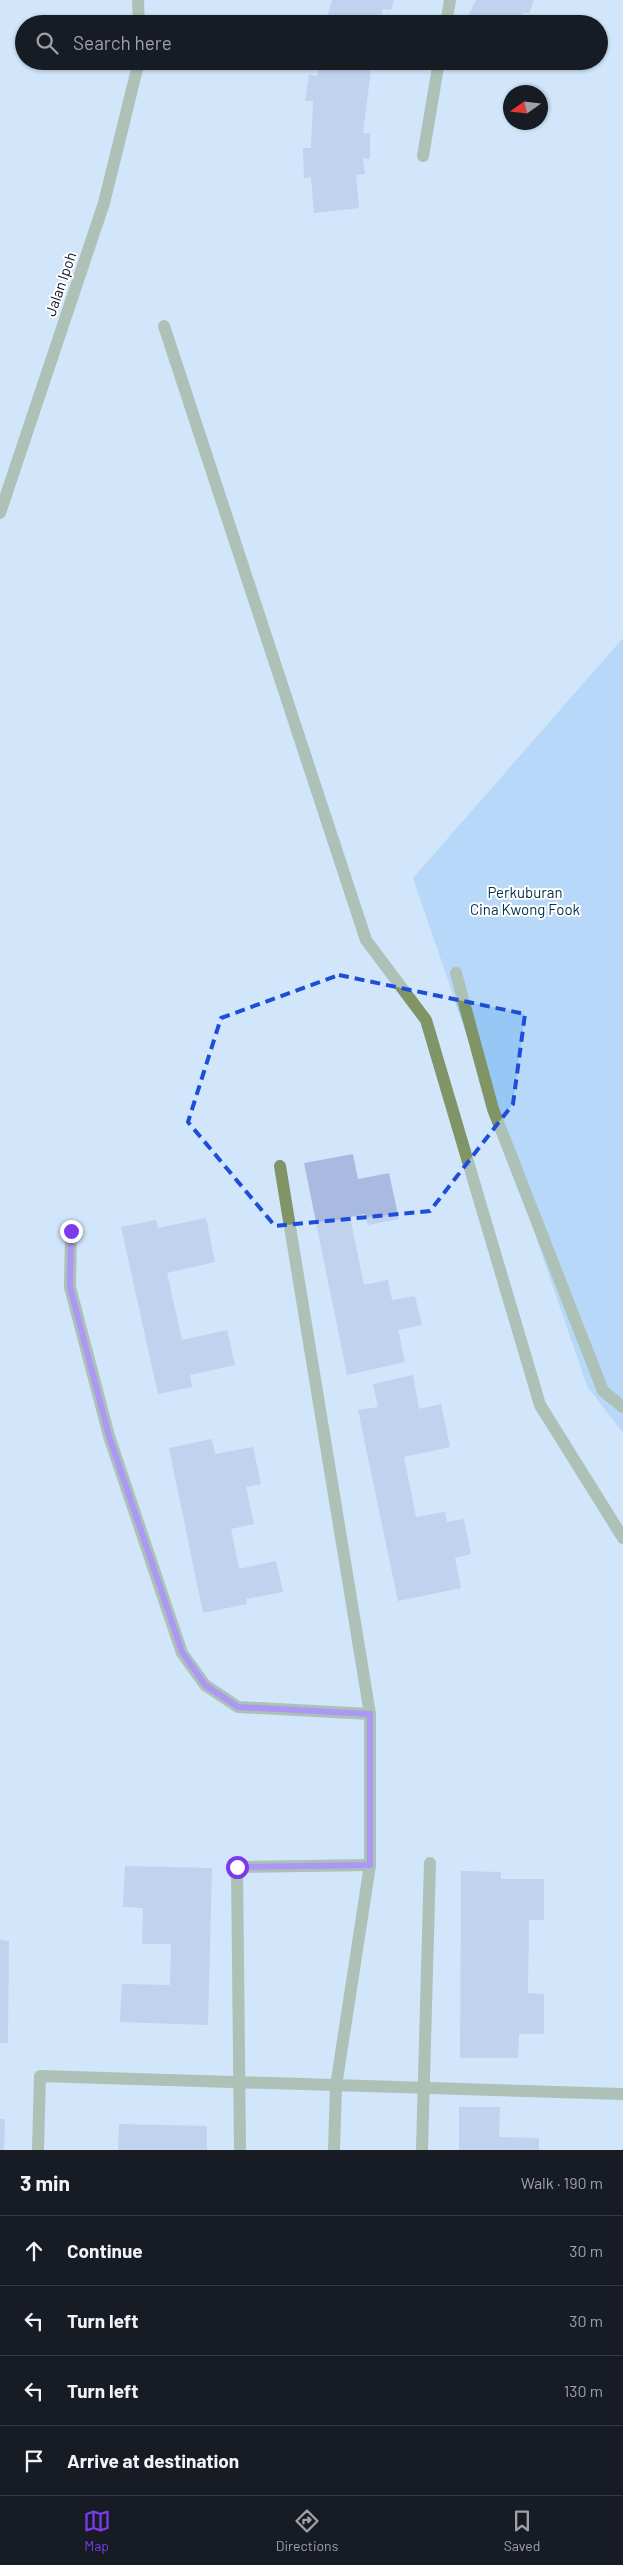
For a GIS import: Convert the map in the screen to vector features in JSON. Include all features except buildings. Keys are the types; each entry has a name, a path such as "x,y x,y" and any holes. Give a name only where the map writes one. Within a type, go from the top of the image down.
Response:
{"street":[{"path":"138,0 139,15"},
{"path":"448,15 450,0"},
{"name":"Jalan Ipoh","path":"0,513 104,203 137,70"},
{"path":"423,156 437,70"},
{"path":"164,326 366,940 426,1020 540,1405 623,1538"},
{"path":"456,974 497,1118 603,1391 623,1407"},
{"path":"280,1166 370,1714 370,1865 336,2086 334,2150"},
{"path":"71,1231 70,1287 106,1427 182,1652 205,1685 238,1707 370,1714"},
{"path":"422,2150 430,1863"},
{"path":"240,2150 237,1867 370,1865"},
{"path":"38,2150 40,2076 623,2094"}],"highlighted area":[{"path":"339,975 525,1014 513,1104 430,1211 275,1226 188,1122 221,1018"}],"green space":[{"name":"Perkuburan Cina Kwong Fook","path":"623,638 623,1433 587,1386 413,878"}],"route":[{"path":"71,1231 70,1287 109,1436 182,1652 205,1685 238,1707 370,1714 370,1865 237,1867"}]}
